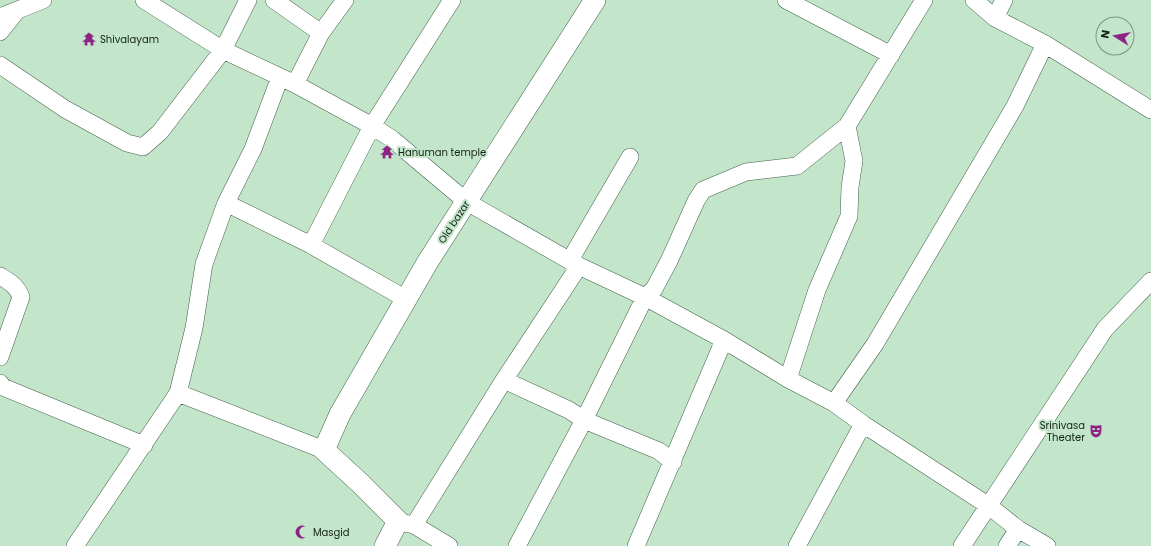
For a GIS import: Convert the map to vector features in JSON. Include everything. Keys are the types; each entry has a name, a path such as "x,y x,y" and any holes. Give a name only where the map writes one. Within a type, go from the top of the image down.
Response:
{"street":[{"path":"0,17 44,0"},
{"path":"144,0 223,50 287,80 372,126 392,139 467,202 575,263 645,297 724,340 834,403 863,424 989,506 1018,529 1047,546"},
{"path":"0,65 65,109 127,143 143,146 160,132 223,50 248,0"},
{"path":"274,0 321,33"},
{"path":"75,546 144,445 178,392 194,328 204,264 226,203 287,80 345,0"},
{"path":"311,245 372,126 452,0"},
{"name":"Old bazar","path":"324,450 340,414 427,263 595,0"},
{"path":"786,0 891,55"},
{"path":"517,546 584,420 645,297 654,289 696,201 703,190 746,172 797,166 848,126 924,0"},
{"path":"974,0 994,18 1045,44 1151,110"},
{"path":"994,18 1004,0"},
{"path":"0,32 16,12"},
{"path":"834,403 875,344 1015,106 1045,44"},
{"path":"788,378 817,290 849,216 850,187 854,161 848,126"},
{"path":"385,546 406,523 504,380 575,263 630,157"},
{"path":"226,203 311,245 406,299"},
{"path":"0,276 12,283 18,290 21,297 0,357"},
{"path":"962,546 1105,329 1151,281"},
{"path":"636,546 724,340"},
{"path":"504,380 569,410 584,420 659,451 672,462"},
{"path":"0,383 2,387 144,445"},
{"path":"178,392 324,450 406,523 449,546"},
{"path":"797,546 863,424"},
{"path":"1007,546 1018,529"}],"place":[{"name":"Shivalayam","path":"89,39"},
{"name":"Hanuman temple","path":"387,152"},
{"name":"Srinivasa Theater","path":"1096,431"},
{"name":"Masgid","path":"302,532"}]}
